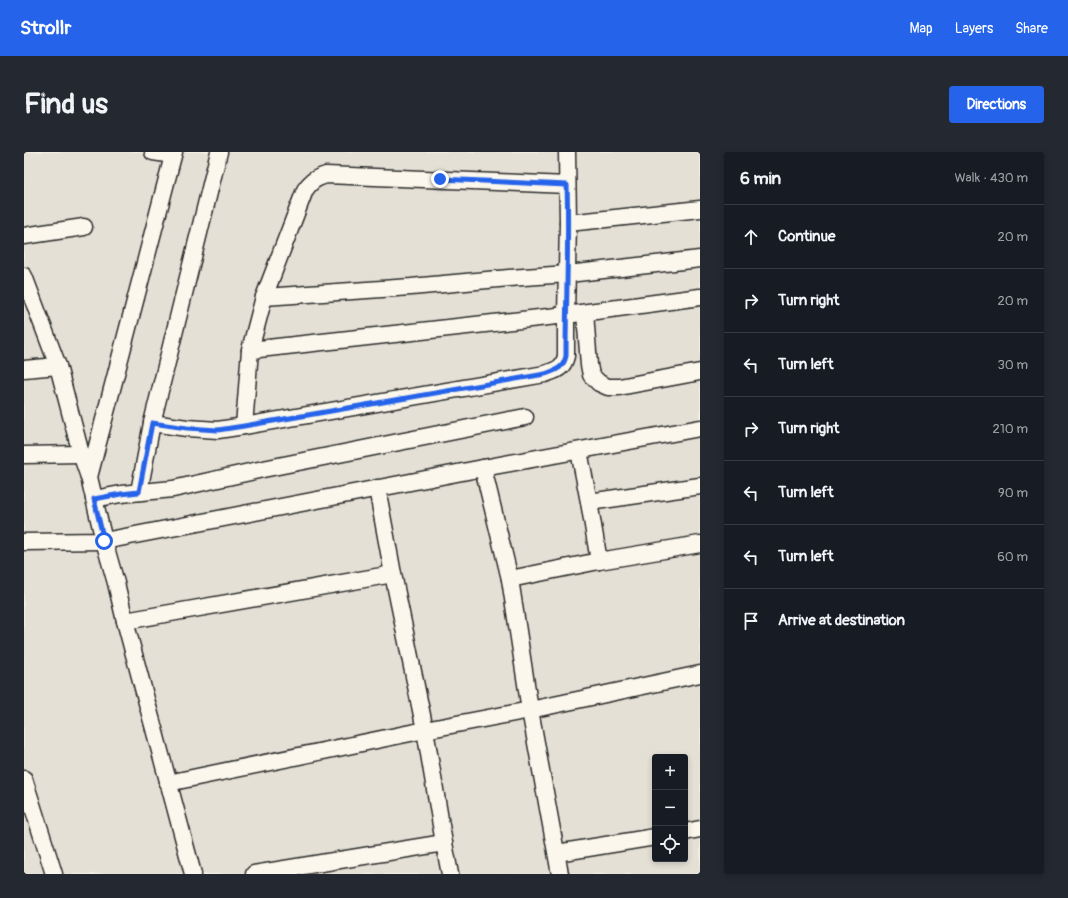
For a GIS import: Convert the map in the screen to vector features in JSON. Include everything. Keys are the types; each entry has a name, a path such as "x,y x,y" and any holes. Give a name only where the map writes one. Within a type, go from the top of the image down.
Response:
{"street":[{"path":"89,477 173,154 153,152"},
{"path":"139,492 152,423 219,152"},
{"path":"152,423 187,428 218,430 537,375 558,369 565,362 566,356 568,274 567,152"},
{"path":"244,426 250,350 264,297 305,190 310,182 317,177 326,175 567,185"},
{"path":"568,223 700,208"},
{"path":"24,236 84,227"},
{"path":"264,297 404,288 568,274 700,260"},
{"path":"24,276 58,366 81,454 89,477 104,541 116,583 124,621 193,874"},
{"path":"250,350 584,313 700,297"},
{"path":"584,313 591,375 599,383 608,387 619,387 700,372"},
{"path":"24,369 58,366"},
{"path":"94,499 121,494 174,489 263,469 525,417"},
{"path":"24,542 104,541 377,488 700,428"},
{"path":"578,451 590,502 599,561"},
{"path":"24,455 81,454"},
{"path":"483,468 510,579 530,710 560,874"},
{"path":"590,502 700,486"},
{"path":"377,488 425,730 450,874"},
{"path":"510,579 599,561 700,544"},
{"path":"124,621 393,574"},
{"path":"168,783 425,730 700,678"},
{"path":"24,779 54,874"},
{"path":"688,831 700,829"},
{"path":"557,853 652,837"},
{"path":"254,874 444,843"}],"shaded area":[{"path":"24,152 700,152 700,874 24,874"}],"route":[{"path":"104,541 94,499 139,492 152,423 187,428 218,430 545,374 558,369 565,362 568,274 567,185 440,179"}]}
